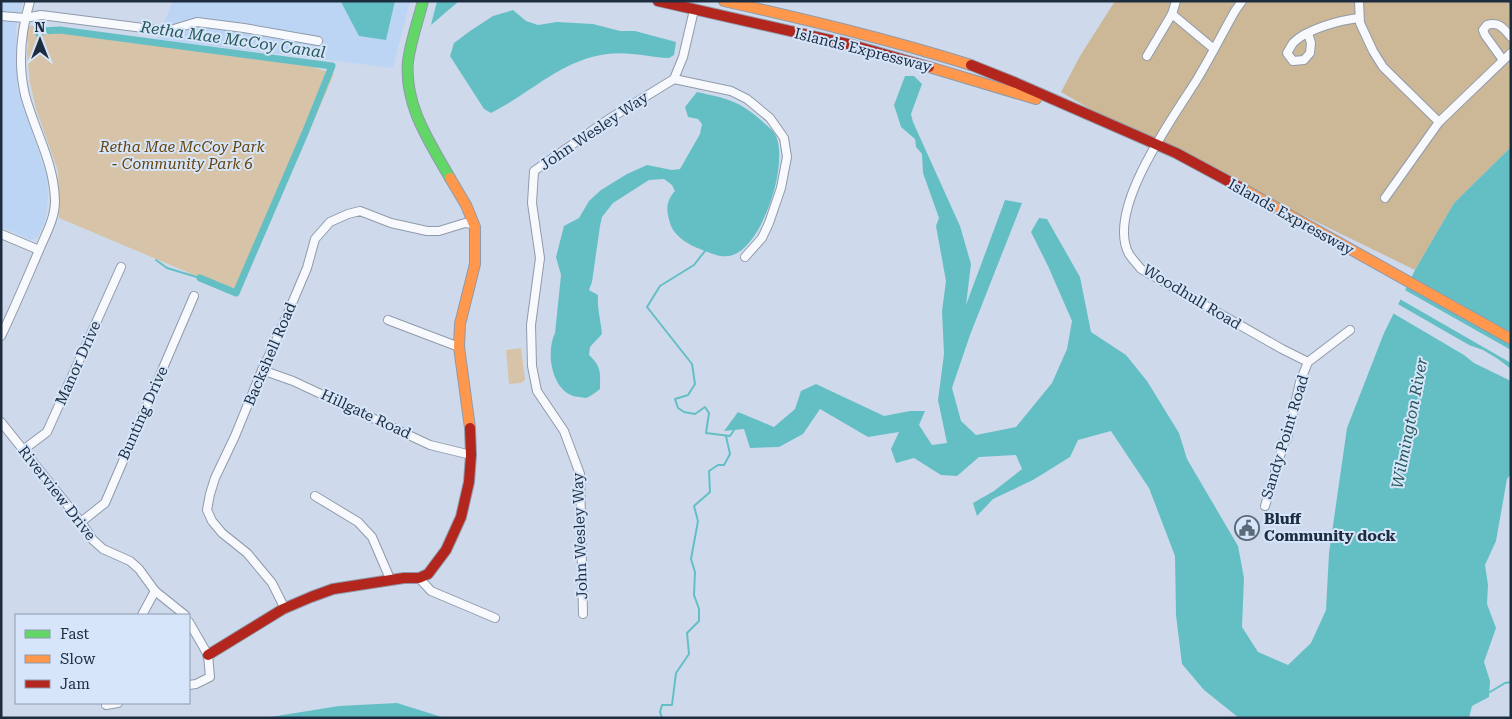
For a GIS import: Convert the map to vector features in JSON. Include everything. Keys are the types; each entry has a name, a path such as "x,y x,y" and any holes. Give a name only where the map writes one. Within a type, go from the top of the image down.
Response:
{"main road":[{"path":"208,655 285,608 333,589 404,578 419,578 428,574 439,560 461,517 471,456 471,439 459,347 461,318 475,264 475,227 462,198 418,122 408,72 409,59 423,1"},
{"name":"Islands Expressway","path":"658,1 852,46 1066,106"},
{"name":"Islands Expressway","path":"724,1 855,31 940,54 980,68 1066,106 1103,120 1156,144 1255,196 1511,339"}],"street":[{"path":"1,336 27,282 50,225 55,203 52,171 25,95 21,58 25,18 30,1"},
{"path":"1146,56 1172,14 1176,1"},
{"name":"Woodhull Road","path":"1242,1 1156,144 1138,178 1130,200 1125,237 1128,253 1141,269 1282,350 1308,362"},
{"path":"1359,1 1359,18 1373,51 1383,68 1439,122"},
{"path":"694,10 683,57 674,79 731,91 747,99 770,118 784,138 787,157 782,186 770,223 762,238 745,257"},
{"path":"1172,14 1214,49"},
{"path":"1,16 25,18 41,15 167,31 198,22 318,41"},
{"path":"1308,33 1337,21 1359,18"},
{"path":"1503,60 1483,30 1487,25 1496,24 1501,26 1511,37"},
{"path":"1385,198 1439,122 1511,53"},
{"name":"John Wesley Way","path":"583,614 580,474 564,431 537,391 532,366 531,325 540,258 532,203 534,171 609,119 674,79"},
{"name":"Backshell Road","path":"285,608 272,583 257,564 248,553 222,533 212,521 207,510 215,478 303,277 315,239 330,222 360,211 392,223 426,231 439,231 465,223 473,224"},
{"path":"1,234 39,250"},
{"name":"Manor Drive","path":"23,450 46,432 121,267"},
{"name":"Bunting Drive","path":"82,522 105,502 194,296"},
{"path":"388,320 459,347"},
{"name":"Sandy Point Road","path":"1265,506 1285,439 1287,439 1300,382 1308,362 1350,330"},
{"name":"Hillgate Road","path":"262,370 343,403 430,444 471,456"},
{"name":"Riverview Drive","path":"1,422 82,522 93,540 103,549 130,561 155,591 183,614"},
{"path":"315,496 358,522 372,537 391,581"},
{"path":"419,578 431,591 495,618"},
{"path":"143,614 155,591"},
{"path":"190,624 208,655 210,677 190,685"}],"shaded area":[{"path":"1,1 23,1 16,27 17,86 47,177 48,199 45,221 38,237 31,240 1,227"},
{"path":"173,1 410,1 393,68 157,39"},
{"path":"1115,1 1511,1 1511,147 1454,203 1415,270 1114,123 1061,92 1080,56"}],"green space":[{"name":"Retha Mae McCoy Park - Community Park 6","path":"24,25 313,67 334,74 239,294 59,218 58,171 36,109 30,83 28,44"},
{"path":"521,348 525,380 521,383 509,384 506,350"}],"water":[{"path":"337,1 395,1 386,40 359,36 341,2"},
{"path":"437,1 459,1 431,25"},
{"path":"513,10 526,21 538,25 557,22 593,24 620,31 635,31 676,42 674,55 669,58 615,53 590,57 561,70 491,113 484,109 450,56 454,43 470,31 493,16"},
{"name":"Wilmington River","path":"905,76 914,76 922,84 911,114 913,122 960,226 971,264 966,305 1005,200 1022,203 970,335 952,388 961,421 976,435 1016,427 1052,383 1067,349 1072,321 1031,232 1039,218 1047,219 1080,277 1091,332 1126,355 1147,381 1179,433 1187,459 1238,546 1244,578 1242,627 1258,652 1288,665 1311,643 1326,610 1329,553 1347,428 1384,333 1415,270 1454,203 1511,147 1511,474 1507,479 1496,541 1485,565 1488,585 1487,604 1496,628 1484,662 1490,681 1489,697 1472,706 1469,718 1239,718 1204,690 1182,664 1176,615 1175,556 1149,488 1111,431 1078,440 1070,457 1033,480 993,499 977,516 973,503 994,491 1022,469 1016,455 979,457 957,476 941,475 914,458 896,463 891,449 899,432 868,437 820,409 803,434 779,447 750,448 744,429 724,431 738,412 774,427 795,409 801,391 816,384 884,416 910,411 925,411 919,425 932,445 947,443 938,400 944,354 942,311 946,281 936,226 939,218 923,173 922,154 916,147 915,139 901,127 894,105"},
{"path":"697,92 739,105 754,114 775,134 779,147 779,163 771,201 754,236 744,248 729,256 712,254 692,246 673,230 667,207 669,199 675,191 672,185 664,179 649,180 613,203 602,217 592,282 589,290 598,295 602,334 590,347 589,355 598,367 600,389 586,398 570,394 562,389 557,381 551,362 561,275 556,257 564,226 579,218 589,201 601,190 627,174 647,165 672,170 680,169 700,134 702,124 698,119 688,117 685,107"},
{"path":"397,703 445,718 264,718 339,706"}],"pier":[{"path":"1403,289 1511,350 1511,363 1398,298"},
{"path":"1396,303 1469,345 1483,350 1498,359 1511,369 1511,381 1474,363 1464,355 1391,312"}],"waterway":[{"name":"Retha Mae McCoy Canal","path":"39,34 41,31 60,30 332,66 236,293 200,278"},
{"path":"705,251 694,265 660,286 647,307 692,364 695,384 688,395 675,399 678,408 684,412 695,414 705,407 709,413 706,433 730,436 734,430"},
{"path":"156,260 167,268 200,278"},
{"path":"662,718 660,712 662,705 672,705 676,673 689,654 687,633 699,621 699,609 694,595 695,572 691,559 698,521 694,506 710,492 709,471 718,465 724,465 730,454 726,436"},
{"path":"1490,692 1505,683 1511,682"}],"traffic: fast":[{"path":"423,1 408,61 410,93 426,136 450,178"}],"traffic: slow":[{"path":"724,1 848,30 971,65"},
{"path":"929,67 1036,99"},
{"path":"450,178 466,205 475,227 475,264 460,324 459,347 470,428"},
{"path":"1243,189 1511,339"}],"traffic: jam":[{"path":"658,1 852,45 929,67"},
{"path":"971,65 1176,153 1243,189"},
{"path":"208,655 283,609 311,597 333,589 404,578 419,578 428,574 446,550 461,517 469,482 470,428"}],"place":[{"name":"Bluff Community dock","path":"1247,528"}]}
